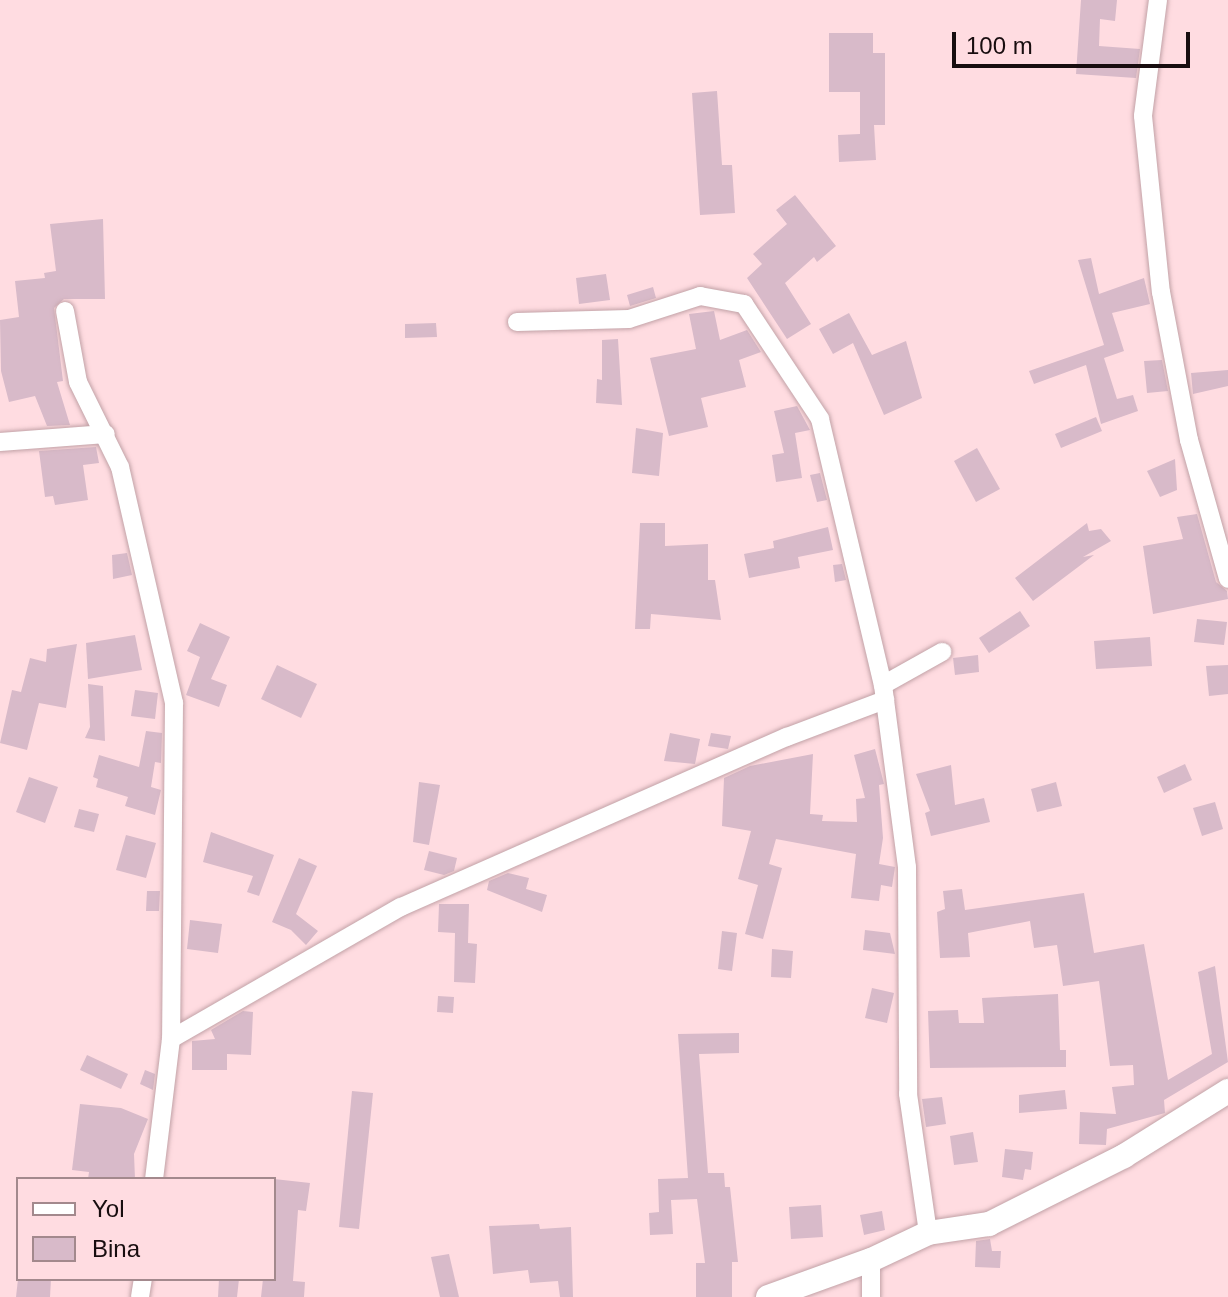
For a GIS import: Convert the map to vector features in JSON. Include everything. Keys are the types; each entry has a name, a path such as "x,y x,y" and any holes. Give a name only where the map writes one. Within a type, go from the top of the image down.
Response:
{"street":[{"path":"1158,0 1143,116 1161,292 1189,440 1228,579"},
{"path":"517,322 629,319 700,296 744,304 820,419 884,693 907,867 908,1094 928,1233"},
{"path":"65,311 78,382 120,467 174,703 171,1039 154,1177"},
{"path":"0,442 106,434"},
{"path":"171,1039 401,907 884,693 942,652"},
{"path":"768,1297 871,1260 928,1233 989,1224 1124,1156 1228,1091"},
{"path":"871,1260 871,1297"}],"building":[{"path":"1081,0 1117,0 1115,21 1100,19 1099,46 1140,49 1136,78 1076,74"},
{"path":"829,33 873,33 873,53 885,53 885,125 874,125 876,160 839,162 838,135 860,134 860,92 829,92"},
{"path":"717,91 722,165 732,165 735,213 700,215 692,93"},
{"path":"795,195 836,246 817,262 814,257 785,283 811,324 787,339 747,278 762,264 753,254 787,224 776,210"},
{"path":"103,219 105,299 64,299 54,308 63,381 57,382 70,425 47,426 35,396 9,402 1,371 0,320 19,317 15,281 45,278 44,273 56,271 50,224"},
{"path":"1091,258 1099,294 1144,278 1150,304 1112,313 1124,351 1104,358 1117,399 1133,395 1138,411 1101,424 1086,365 1034,384 1029,371 1104,345 1078,260"},
{"path":"606,274 610,300 579,304 576,278"},
{"path":"653,287 656,298 630,306 627,295"},
{"path":"714,311 720,340 747,330 761,352 739,360 746,387 701,398 708,427 669,436 650,358 696,349 689,314"},
{"path":"849,313 872,355 906,341 922,398 884,415 853,343 833,354 819,329"},
{"path":"436,323 437,337 405,338 405,324"},
{"path":"618,339 622,405 596,403 597,379 602,380 602,340"},
{"path":"1162,360 1168,391 1147,393 1144,361"},
{"path":"1228,370 1228,386 1193,394 1191,373"},
{"path":"797,406 810,430 795,433 802,478 776,482 772,455 784,453 774,411"},
{"path":"1096,417 1102,431 1061,448 1055,434"},
{"path":"636,428 663,433 659,476 632,473"},
{"path":"96,447 99,463 83,465 88,500 55,505 53,496 45,497 39,451"},
{"path":"977,448 1000,489 976,502 954,461"},
{"path":"1175,459 1177,490 1160,497 1147,471"},
{"path":"820,473 827,500 817,502 810,475"},
{"path":"1197,514 1216,582 1227,591 1228,599 1153,614 1143,546 1183,539 1177,517"},
{"path":"640,523 665,523 665,546 708,544 708,580 715,580 721,620 651,614 650,629 635,629"},
{"path":"1087,523 1089,531 1101,529 1111,541 1083,557 1094,555 1033,601 1015,578"},
{"path":"828,527 833,550 798,557 800,568 749,578 744,554 774,548 773,541"},
{"path":"127,553 132,575 113,579 112,555"},
{"path":"842,564 846,580 835,582 833,565"},
{"path":"1020,611 1030,626 989,653 979,638"},
{"path":"1197,619 1227,622 1224,645 1194,642"},
{"path":"200,623 230,637 211,679 227,685 219,707 186,695 200,657 187,651"},
{"path":"135,635 142,670 88,679 86,643"},
{"path":"1150,637 1152,666 1096,669 1094,641"},
{"path":"77,644 66,708 39,703 27,750 0,743 12,690 21,692 30,658 46,662 47,649"},
{"path":"978,655 979,672 955,675 953,658"},
{"path":"277,665 317,684 301,718 261,699"},
{"path":"1228,665 1228,694 1209,696 1206,666"},
{"path":"88,684 103,686 105,741 85,738 90,727"},
{"path":"135,690 158,693 155,719 131,716"},
{"path":"146,731 162,733 161,763 155,762 151,787 161,790 155,815 125,806 128,797 96,787 98,779 93,777 99,755 139,767"},
{"path":"670,733 700,739 695,764 664,761"},
{"path":"711,733 731,736 728,749 708,746"},
{"path":"875,749 884,784 879,785 883,838 879,864 895,867 892,887 881,885 879,901 851,898 856,854 776,839 769,864 782,868 763,939 745,934 758,885 738,879 751,831 722,826 724,778 750,766 813,754 810,814 823,815 822,821 857,822 856,799 865,798 854,755"},
{"path":"1185,764 1192,780 1164,793 1157,777"},
{"path":"951,765 955,805 984,798 990,822 931,836 925,813 930,811 916,774"},
{"path":"29,777 58,787 45,823 16,812"},
{"path":"419,782 440,785 429,845 413,842"},
{"path":"1056,782 1062,806 1037,812 1031,789"},
{"path":"1215,802 1223,829 1202,836 1193,808"},
{"path":"79,809 99,814 94,832 74,827"},
{"path":"211,832 274,855 259,896 247,892 253,876 203,862"},
{"path":"126,835 156,843 146,878 116,870"},
{"path":"429,851 457,858 454,871 444,875 424,870"},
{"path":"299,858 317,866 296,914 318,931 306,945 291,930 272,922"},
{"path":"508,873 529,878 526,889 547,895 542,912 487,890 489,881"},
{"path":"962,889 965,910 1084,893 1094,953 1144,944 1168,1080 1212,1054 1198,972 1215,966 1228,1062 1164,1100 1165,1113 1107,1129 1106,1145 1079,1144 1080,1112 1116,1114 1112,1087 1134,1085 1133,1065 1110,1066 1099,981 1063,986 1057,945 1034,948 1030,921 968,933 970,957 940,958 937,912 945,909 943,891"},
{"path":"147,891 160,891 159,911 146,911"},
{"path":"439,904 469,904 468,943 477,944 475,983 454,982 455,933 438,932"},
{"path":"190,920 222,924 218,953 187,949"},
{"path":"865,930 890,933 895,954 863,950"},
{"path":"722,931 737,933 732,971 718,969"},
{"path":"772,949 793,951 791,978 771,977"},
{"path":"872,988 894,993 887,1023 865,1018"},
{"path":"1058,994 1060,1050 1066,1050 1066,1067 930,1068 928,1011 958,1010 959,1023 984,1023 982,998"},
{"path":"438,996 454,997 453,1013 437,1012"},
{"path":"243,1011 253,1012 251,1055 227,1054 227,1070 192,1070 192,1041 215,1039 211,1030"},
{"path":"739,1033 739,1053 699,1054 708,1173 724,1173 725,1187 730,1187 738,1262 732,1262 732,1297 696,1297 696,1263 705,1263 697,1199 671,1200 673,1234 650,1235 649,1213 659,1212 658,1179 688,1178 678,1034"},
{"path":"87,1055 128,1074 121,1089 80,1070"},
{"path":"145,1070 155,1074 153,1090 140,1084"},
{"path":"1065,1090 1067,1109 1019,1113 1019,1095"},
{"path":"352,1091 373,1093 359,1229 339,1227"},
{"path":"942,1097 946,1124 926,1127 922,1099"},
{"path":"80,1104 121,1108 148,1119 134,1154 135,1177 88,1177 89,1172 72,1170"},
{"path":"973,1132 978,1162 954,1165 950,1136"},
{"path":"1005,1149 1033,1152 1031,1170 1025,1169 1023,1180 1002,1177"},
{"path":"276,1179 310,1183 306,1211 298,1210 293,1281 305,1282 304,1297 261,1297 263,1281 276,1281"},
{"path":"821,1205 823,1237 791,1239 789,1207"},
{"path":"882,1211 885,1230 864,1235 860,1215"},
{"path":"539,1224 540,1229 571,1227 573,1297 560,1297 558,1281 530,1283 528,1270 493,1274 489,1226"},
{"path":"990,1239 992,1251 1001,1251 1000,1268 975,1267 976,1241"},
{"path":"449,1254 459,1297 440,1297 431,1257"},
{"path":"18,1281 51,1281 50,1297 16,1297"},
{"path":"219,1281 239,1281 237,1297 218,1297"}]}
